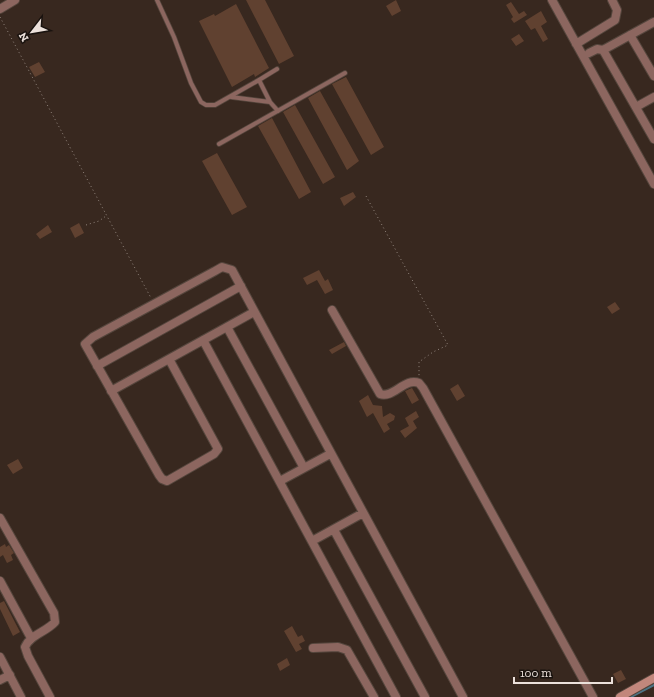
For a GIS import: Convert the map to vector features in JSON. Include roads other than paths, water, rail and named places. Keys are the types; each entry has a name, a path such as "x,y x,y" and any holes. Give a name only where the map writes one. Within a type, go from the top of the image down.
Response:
{"main road":[{"path":"621,697 654,678"}],"street":[{"path":"0,9 15,0"},
{"path":"552,0 654,184"},
{"path":"576,44 615,20 617,10 612,0"},
{"path":"589,53 597,49 603,50 654,22"},
{"path":"630,35 654,76"},
{"path":"603,50 653,135"},
{"path":"646,62 654,58"},
{"path":"636,107 654,97"},
{"path":"169,359 217,447 214,454 167,481 162,479 86,347 86,342 222,267 232,270 330,454 463,697"},
{"path":"97,366 241,286"},
{"path":"332,310 380,394 385,395 411,382 415,381 420,384 593,697"},
{"path":"111,391 254,312"},
{"path":"227,327 304,468"},
{"path":"204,340 396,697"},
{"path":"280,481 330,454"},
{"path":"312,541 363,514"},
{"path":"1,522 56,618 55,622 51,626 31,638 25,647 26,652 50,697"},
{"path":"334,530 425,697"},
{"path":"0,581 31,638"},
{"path":"313,648 338,647 347,650 374,697"},
{"path":"0,657 22,697"},
{"path":"0,680 10,675"}],"lane":[{"path":"157,0 174,37 191,83 201,102 210,106 230,97 278,69"},
{"path":"219,144 345,73"},
{"path":"258,80 270,102 278,111"},
{"path":"230,97 270,102"}],"waterway":[{"path":"631,697 654,685"}]}
